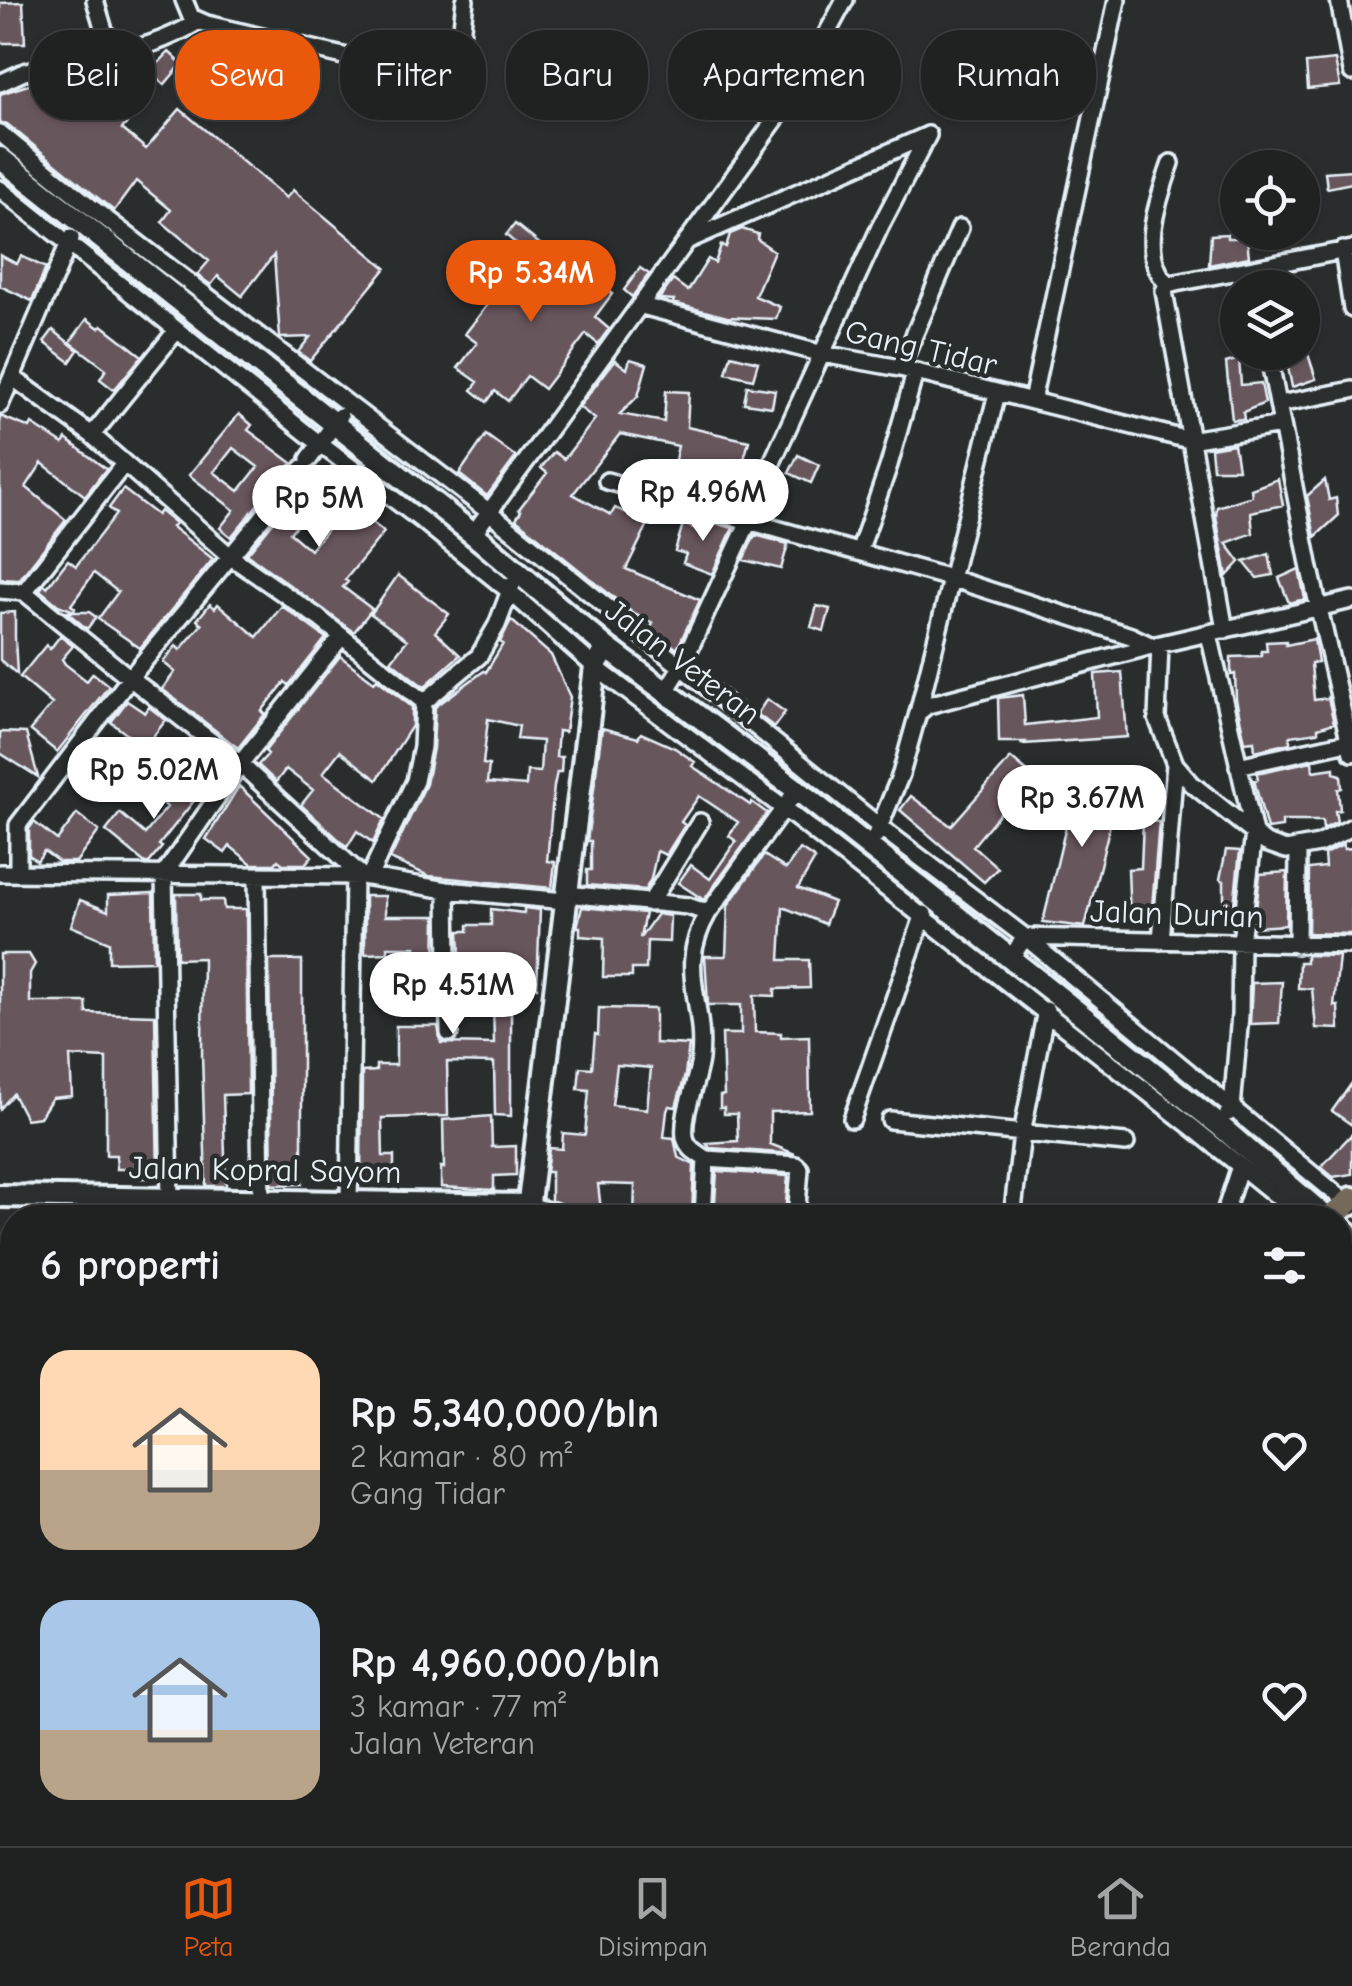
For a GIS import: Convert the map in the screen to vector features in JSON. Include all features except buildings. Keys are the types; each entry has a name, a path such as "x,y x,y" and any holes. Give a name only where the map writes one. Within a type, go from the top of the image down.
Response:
{"main road":[{"name":"Jalan Veteran","path":"0,158 86,216 334,424 473,534 514,582 666,690 1220,1124 1336,1205"},
{"path":"529,1205 595,667 607,648"},
{"name":"Jalan Kopral Sayom","path":"0,1196 394,1205"}],"street":[{"path":"96,0 104,30"},
{"path":"184,0 191,16 199,21 450,81 456,72 466,0"},
{"path":"473,534 794,94 845,0"},
{"path":"1032,401 1116,0"},
{"path":"1339,0 1352,72"},
{"path":"155,40 199,21"},
{"path":"0,83 30,70"},
{"path":"0,133 86,216 488,511 1025,938 1220,1124 1240,1166 1288,1205"},
{"path":"666,690 681,668 880,227 928,135 689,240"},
{"path":"1168,285 1156,262 1154,227 1171,162"},
{"path":"0,189 320,444 514,582 595,667 782,807 1043,1013 1220,1124"},
{"path":"0,404 67,242 86,216"},
{"path":"860,552 889,466 908,371 960,228"},
{"path":"1220,1124 1240,1015 1241,942 1254,833 1238,766 1164,291 1168,285 1348,250 1352,309"},
{"name":"Gang Tidar","path":"642,306 823,354 1189,440"},
{"path":"92,435 176,330"},
{"path":"1238,766 1351,745 1272,370"},
{"path":"12,376 92,435 231,557 342,636 424,702"},
{"path":"1279,404 1352,390"},
{"path":"870,848 901,774 997,393"},
{"path":"18,872 18,825 348,405"},
{"path":"1189,440 1282,425"},
{"path":"24,592 124,464"},
{"path":"607,480 950,578 1156,645"},
{"path":"349,1203 361,876 415,781 424,702 479,656 497,625 514,582"},
{"path":"0,590 24,592 240,764 361,876"},
{"path":"918,713 928,705 957,696 1352,600"},
{"path":"170,1198 164,874 240,764 342,636"},
{"path":"1156,645 1157,718 1175,764 1192,784 1274,846 1298,850 1352,828"},
{"path":"1161,940 1175,764"},
{"path":"797,790 696,934 691,952 700,1050 685,1132 689,1147 706,1159 796,1166 800,1176 797,1205"},
{"path":"650,903 700,822"},
{"path":"1298,850 1298,945"},
{"path":"0,873 361,876 447,890 688,906 708,912"},
{"path":"256,876 261,1202"},
{"path":"447,890 449,1033"},
{"path":"852,1119 931,896"},
{"path":"1011,958 1025,938"},
{"name":"Jalan Durian","path":"1025,938 1352,945"},
{"path":"1014,1205 1043,1013 1058,996"},
{"path":"890,1120 1126,1143"},
{"path":"704,1205 706,1159"},
{"path":"1227,1205 1240,1166"}]}
